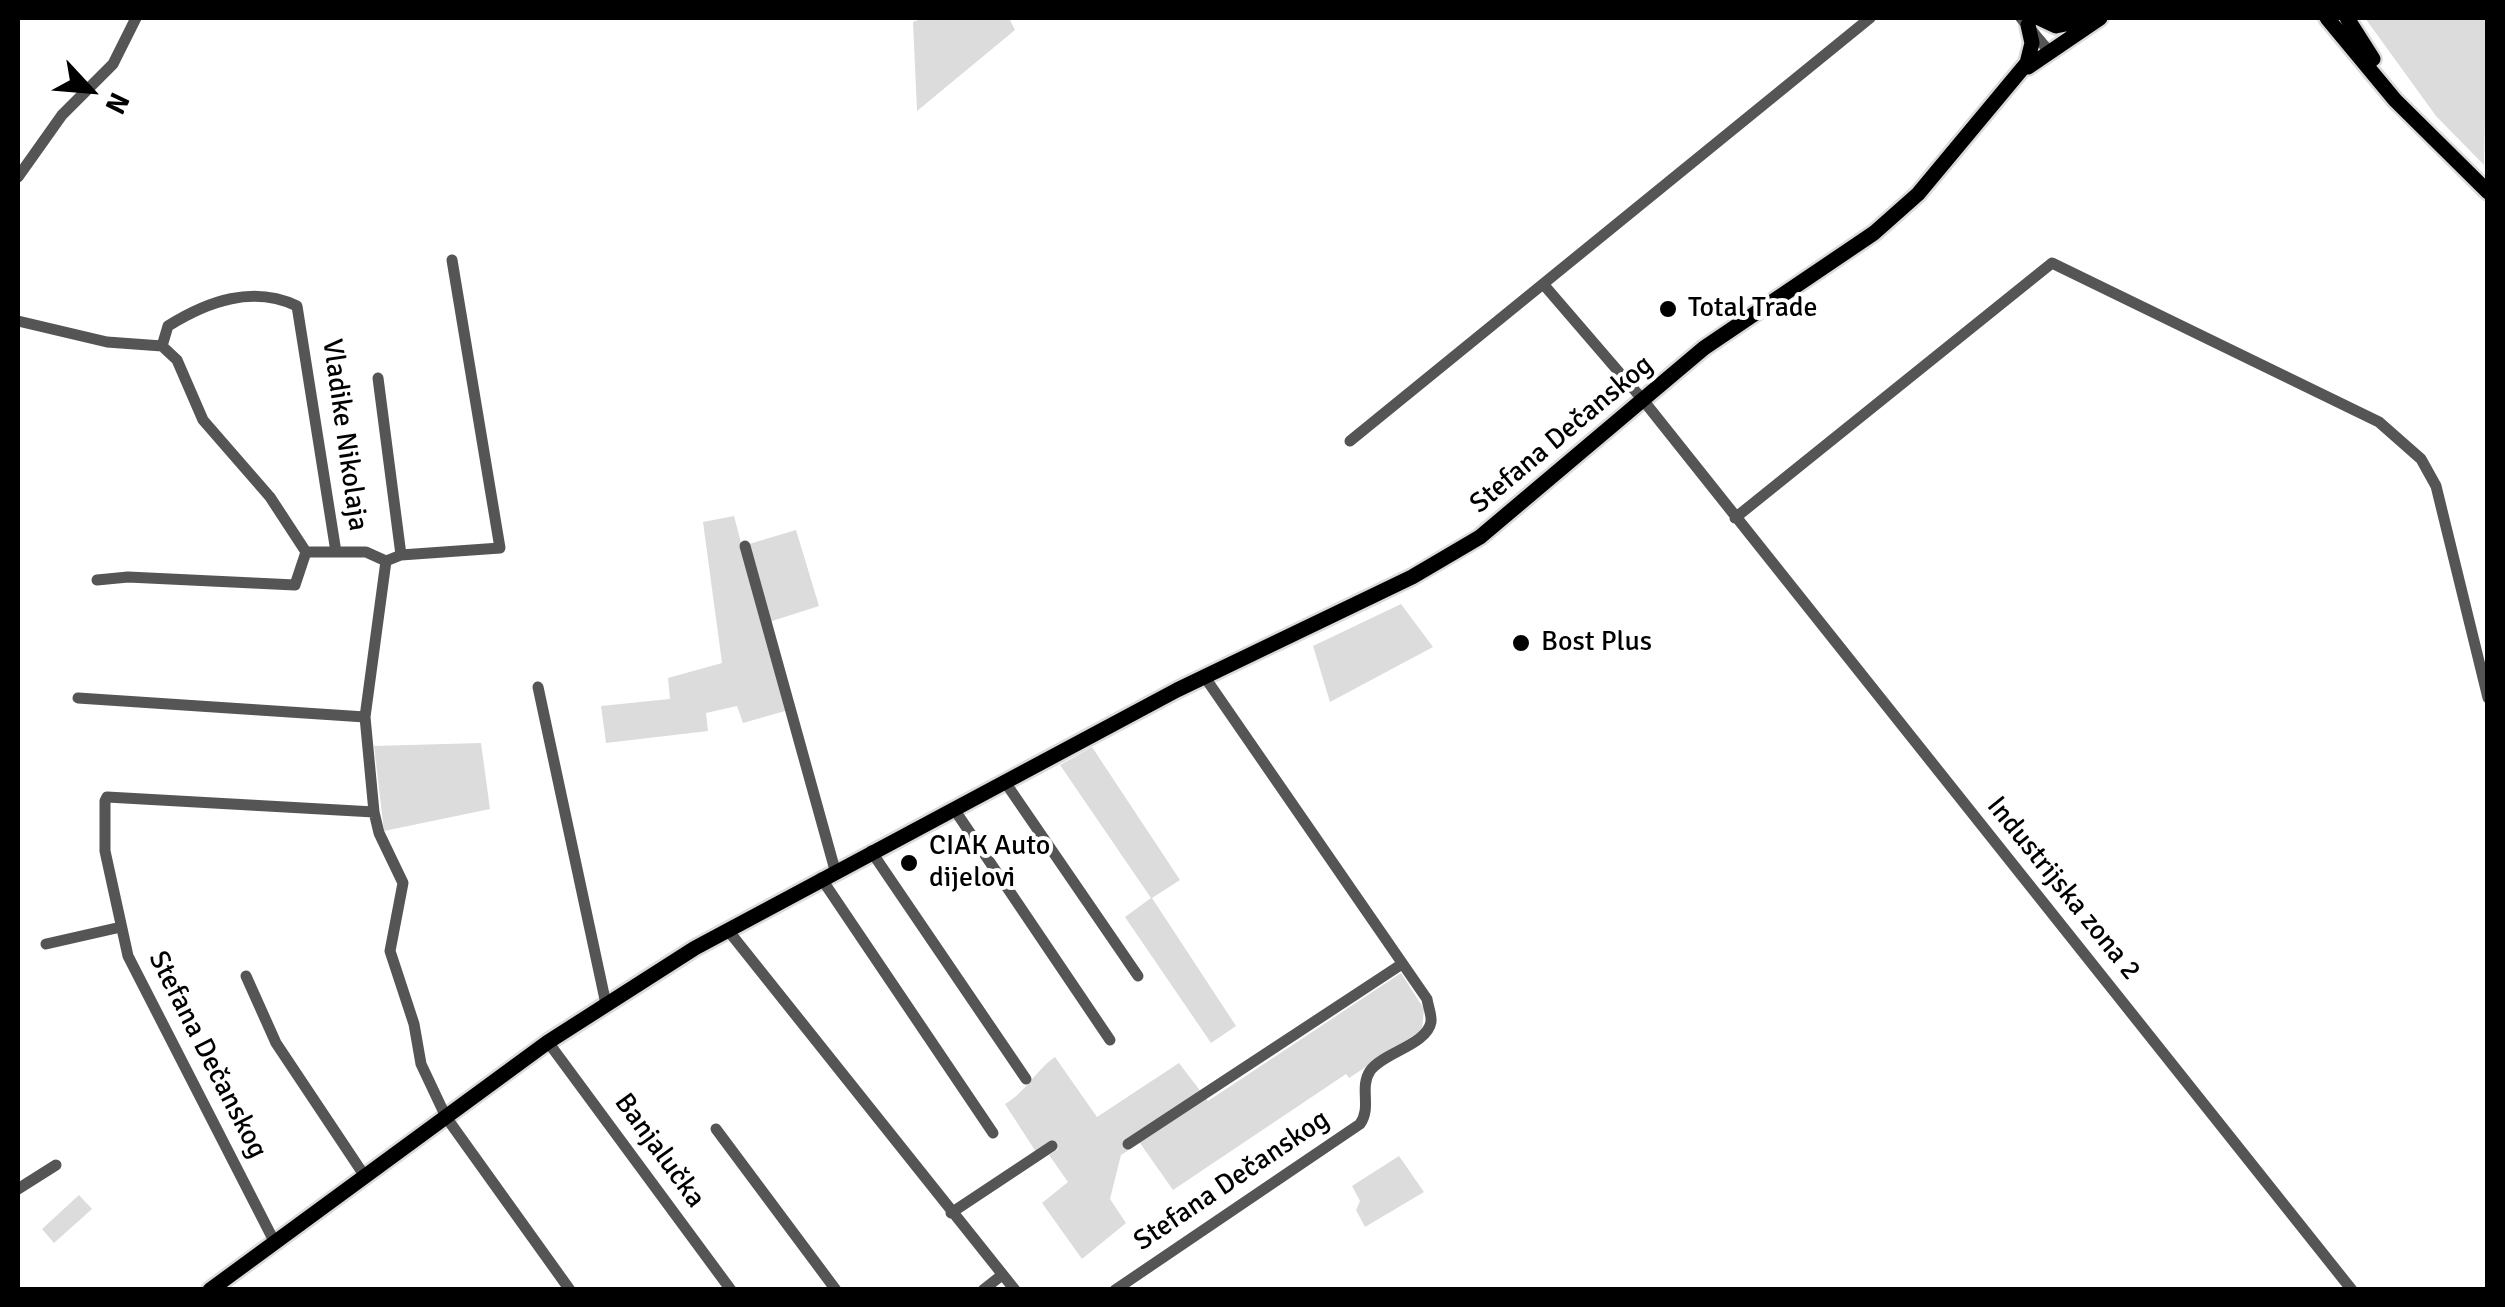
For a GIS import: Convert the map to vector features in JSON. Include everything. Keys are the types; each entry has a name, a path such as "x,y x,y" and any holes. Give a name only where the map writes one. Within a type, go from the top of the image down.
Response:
{"main road":[{"path":"2002,96 2032,51 2031,19 2056,26 2088,18"},
{"path":"2002,96 2054,46 2100,18"},
{"path":"2327,18 2411,116 2488,192"},
{"path":"2347,18 2411,116"},
{"name":"Stefana Dečanskog","path":"210,1290 273,1239 548,1042 727,929 1204,676 1412,577 1480,537 1738,323 1874,232 1918,194 2002,96"}],"street":[{"path":"18,177 62,115 113,64 127,43 136,18"},
{"path":"1350,441 1870,18"},
{"path":"2031,19 2054,46"},
{"name":"Vladike Nikolaja","path":"306,552 366,552 386,561 401,555 500,548 452,260"},
{"path":"1735,518 2052,263 2379,422 2421,459 2447,518 2488,698"},
{"name":"Industrijska zona 2","path":"1544,285 1643,400 2352,1290"},
{"name":"Vladike Nikolaja","path":"306,552 270,497 203,420 177,360 162,346 168,326 232,297 252,293 297,306 336,552"},
{"path":"18,321 107,342 162,346"},
{"name":"Vladike Nikolaja","path":"378,378 401,555"},
{"path":"745,546 828,874 993,1134"},
{"name":"Vladike Nikolaja","path":"97,580 295,585 306,552"},
{"name":"Vladike Nikolaja","path":"386,561 365,717 379,834 403,883 390,951 414,1024 421,1064 446,1117 570,1290"},
{"path":"1128,1144 1402,964 1204,676"},
{"path":"538,686 606,1004"},
{"path":"78,698 365,717"},
{"path":"1005,782 1138,976"},
{"name":"Stefana Dečanskog","path":"273,1239 128,956 105,851 107,797 374,812"},
{"path":"954,809 1110,1040"},
{"path":"872,851 1026,1079"},
{"path":"46,944 121,927"},
{"path":"727,929 1014,1290"},
{"name":"Stefana Dečanskog","path":"1116,1290 1360,1124 1367,1114 1366,1080 1371,1068 1426,1031 1432,1018 1427,999 1402,964"},
{"path":"246,976 276,1044 364,1175"},
{"name":"Banjalučka","path":"548,1042 731,1290"},
{"path":"716,1129 830,1287"},
{"path":"951,1212 1052,1146"},
{"path":"18,1188 56,1164"},
{"path":"983,1290 1002,1275"}],"shaded area":[{"path":"924,18 1009,18 1015,30 917,111 913,22"},
{"path":"2365,18 2487,18 2484,165 2436,116"},
{"path":"734,516 785,711 743,723 737,706 706,713 708,731 606,743 601,706 670,699 668,678 722,663 703,522"},
{"path":"796,530 819,606 769,622 749,544"},
{"path":"1401,604 1433,647 1330,702 1313,646"},
{"path":"481,743 490,809 384,831 374,746"},
{"path":"1092,747 1180,880 1152,898 1236,1026 1211,1043 1125,917 1151,898 1060,765"},
{"path":"1401,973 1424,1009 1422,1030 1349,1078 1346,1074 1173,1190 1140,1143 1121,1155 1110,1199 1126,1223 1082,1259 1042,1203 1068,1182 1049,1155 1058,1149 1053,1142 1036,1152 1005,1104 1048,1063 1055,1057 1097,1117 1179,1063 1208,1101"},
{"path":"1399,1156 1424,1192 1365,1227 1356,1210 1360,1201 1352,1186"},
{"path":"79,1195 92,1209 54,1243 42,1229"}],"place":[{"name":"Total Trade","path":"1668,309"},
{"name":"Bost Plus","path":"1521,643"},
{"name":"CIAK Auto dijelovi","path":"909,863"}]}
